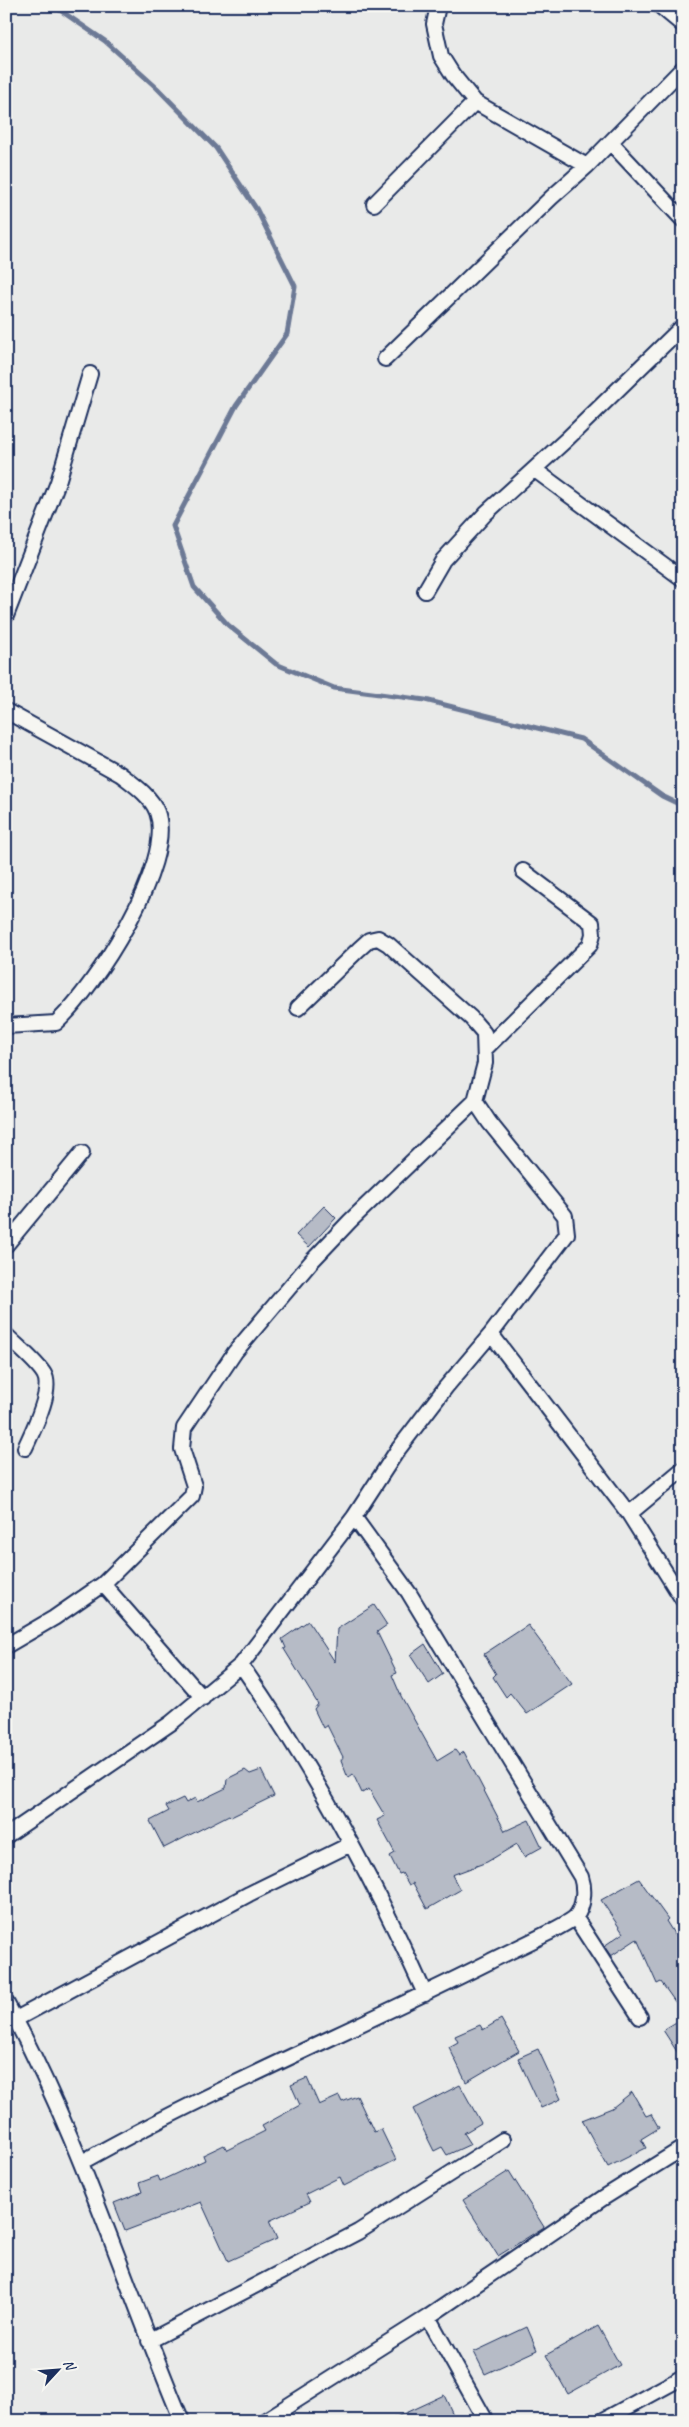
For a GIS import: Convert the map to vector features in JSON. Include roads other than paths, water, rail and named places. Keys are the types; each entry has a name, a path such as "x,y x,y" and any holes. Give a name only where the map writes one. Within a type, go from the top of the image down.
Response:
{"street":[{"path":"438,6 434,24 441,56 452,75 475,102 587,166"},
{"path":"660,6 683,25"},
{"path":"385,359 552,197 611,143 683,68"},
{"path":"374,204 475,102"},
{"path":"611,143 683,220"},
{"path":"425,591 443,560 486,514 535,470 683,326"},
{"path":"6,616 58,482 90,374"},
{"path":"535,470 683,579"},
{"path":"6,711 120,774 147,797 157,812 160,831 151,876 134,912 118,940 77,1000 56,1022 6,1026"},
{"path":"485,1049 590,945 593,934 592,923 523,871"},
{"path":"6,1646 54,1618 103,1584 192,1496 194,1486 182,1449 184,1428 235,1352 310,1262 350,1220 475,1102 485,1064 484,1034 471,1018 388,944 378,938 369,940 298,1008"},
{"path":"6,1836 117,1762 203,1698 241,1665 354,1517 397,1451 446,1387 491,1334 567,1234 568,1224 565,1216 488,1122 475,1102"},
{"path":"6,1245 82,1153"},
{"path":"491,1334 628,1514 683,1600"},
{"path":"6,1335 45,1374 47,1384 44,1402 25,1448"},
{"path":"628,1514 683,1469"},
{"path":"82,2162 145,2127 247,2076 426,1994 576,1917 583,1897 584,1886 581,1877 409,1593 354,1517"},
{"path":"103,1584 203,1698"},
{"path":"241,1665 292,1739 352,1844 385,1906 426,1994"},
{"path":"16,2020 225,1906 352,1844"},
{"path":"576,1917 640,2017"},
{"path":"6,2002 82,2162 149,2341 182,2421"},
{"path":"149,2341 358,2232 503,2140"},
{"path":"264,2421 428,2317 603,2198 683,2148"},
{"path":"428,2317 486,2421"},
{"path":"602,2421 683,2377"}],"waterway":[{"path":"54,6 105,41 157,88 216,148 257,210 295,286 287,334 236,406 173,526 194,587 228,625 276,664 334,688 425,700 581,739 662,796 683,806"}]}
